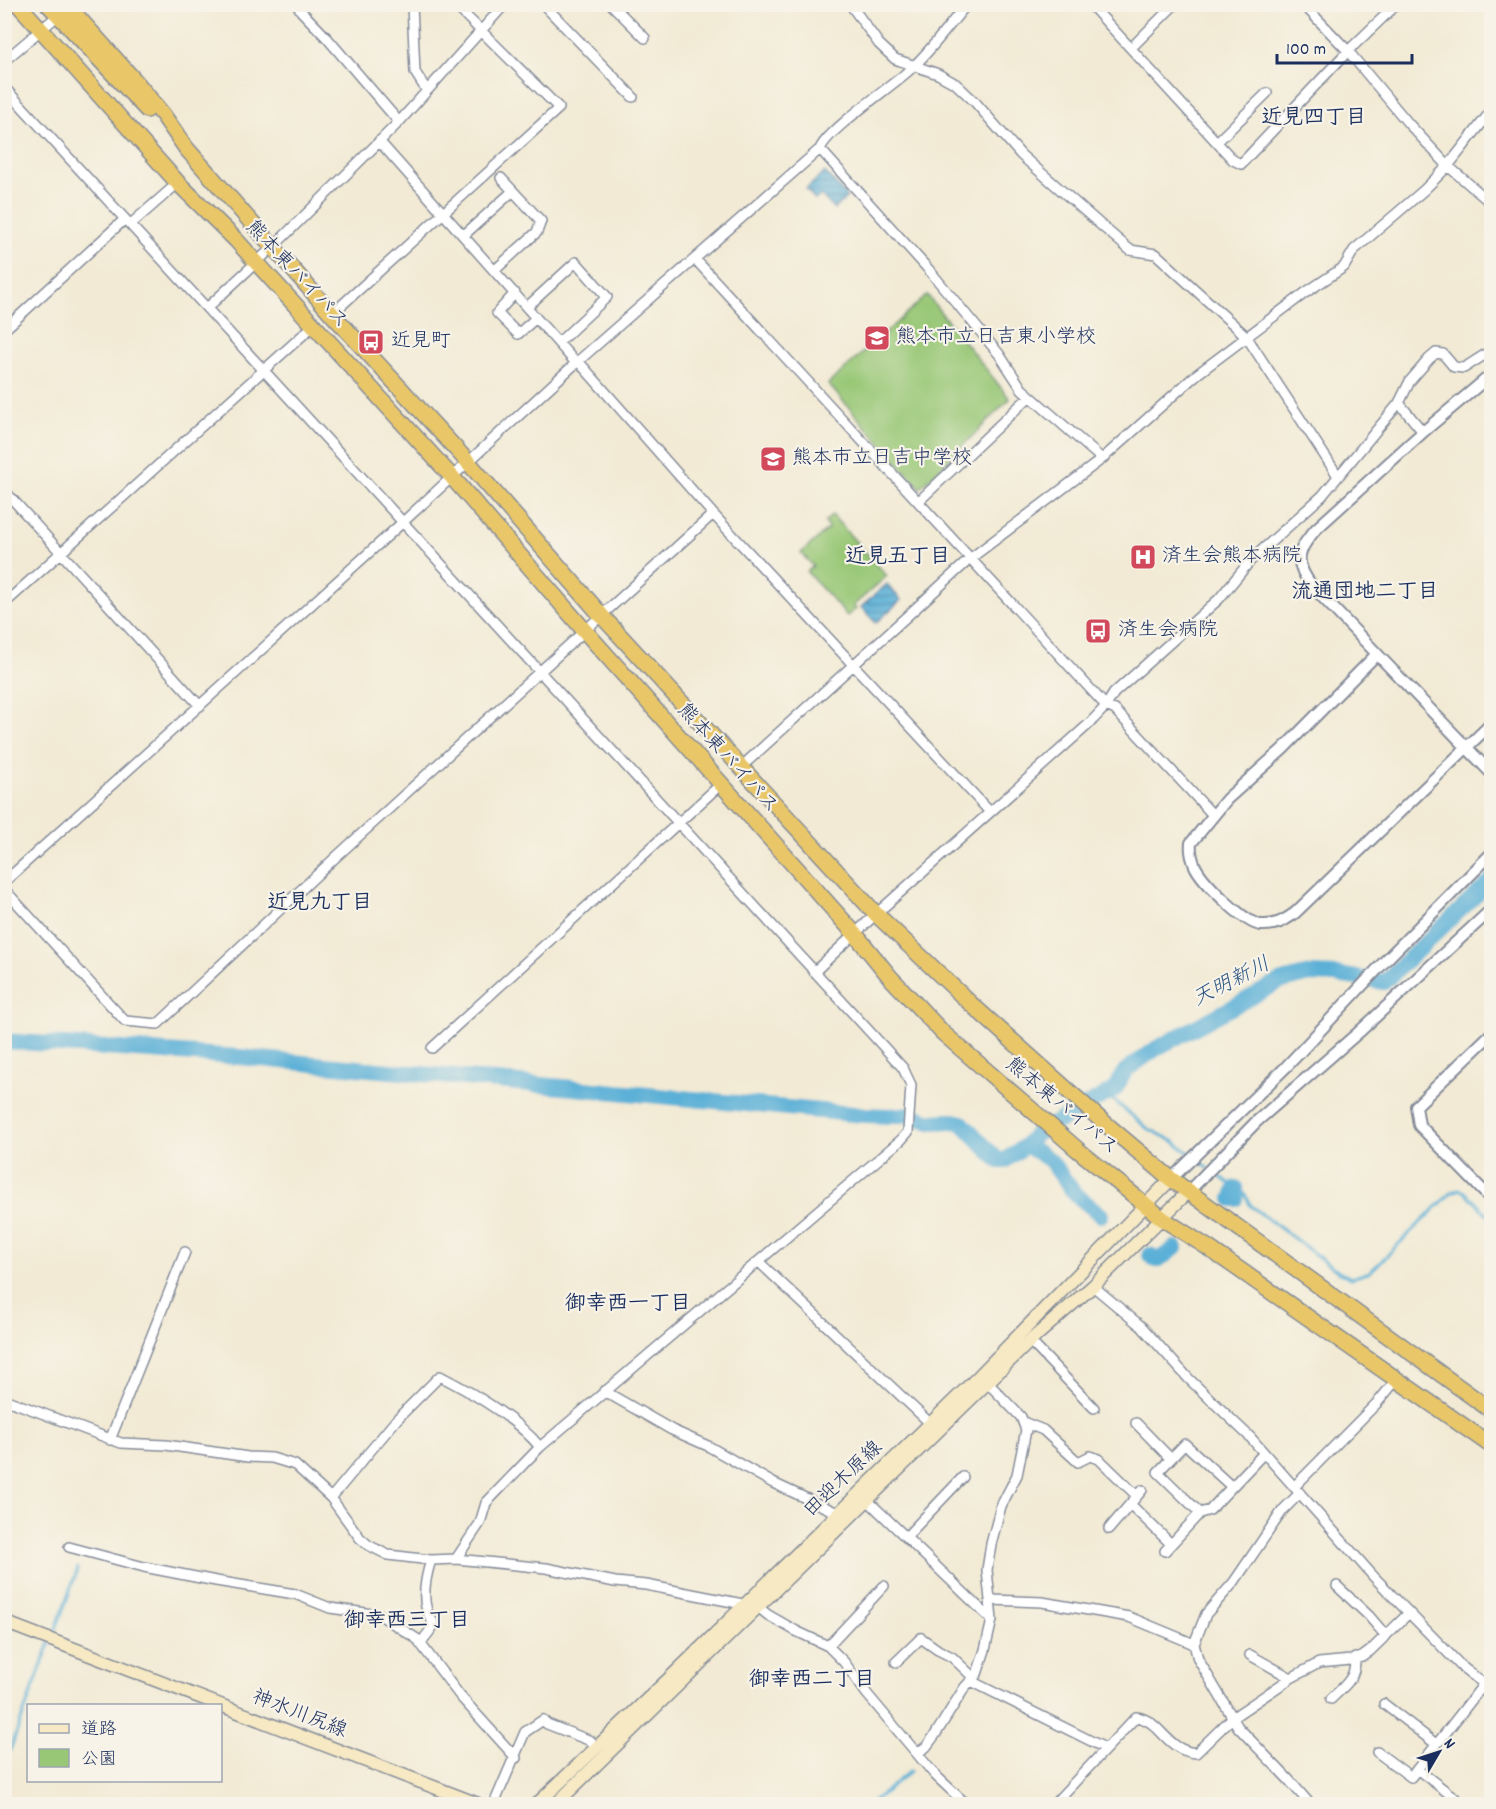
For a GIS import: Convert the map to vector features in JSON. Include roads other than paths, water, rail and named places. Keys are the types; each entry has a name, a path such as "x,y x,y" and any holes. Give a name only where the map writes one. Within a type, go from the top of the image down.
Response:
{"highway":[{"name":"熊本東バイパス","path":"18,4 57,13 136,82 186,148 332,314 468,462 601,615 876,914 971,1004 1101,1120 1188,1192 1491,1411"},
{"path":"31,4 57,13 183,177 236,240"},
{"name":"熊本東バイパス","path":"57,13 178,183 236,240 452,477 855,934 890,977 943,1033 1078,1150 1163,1219 1216,1253 1491,1446"}],"main road":[{"name":"田迎木原線","path":"556,1804 752,1605 984,1379 1172,1179"},
{"name":"田迎木原線","path":"984,1379 1093,1286 1188,1192"},
{"name":"田迎木原線","path":"537,1804 752,1605"},
{"name":"神水川尻線","path":"4,1622 218,1704"},
{"name":"神水川尻線","path":"222,1706 478,1804"}],"street":[{"path":"297,4 399,122"},
{"path":"412,4 415,72 427,91"},
{"path":"332,314 559,108 454,4"},
{"path":"207,308 273,247 399,122 505,4"},
{"path":"543,4 633,97"},
{"path":"611,4 645,38"},
{"path":"850,4 879,44 896,59 938,74 956,84 975,102 1021,155 1109,232 1130,250 1156,254 1246,336 1338,476"},
{"path":"4,882 577,362 820,149 823,142 838,128 915,66 967,4"},
{"path":"1089,4 1233,160 1241,165 1391,6"},
{"path":"1131,48 1176,4"},
{"path":"1304,4 1448,166 1491,204"},
{"path":"4,61 57,13"},
{"path":"4,87 903,1068 911,1085 908,1132 897,1144 540,1447 486,1503 480,1523 456,1559"},
{"path":"1217,142 1267,93"},
{"path":"740,768 971,558 1102,459 1196,375 1246,336 1344,267 1354,250 1417,197 1448,166 1491,110"},
{"path":"380,141 713,514 990,812"},
{"path":"820,149 929,270 999,354 1022,389 1102,459"},
{"path":"495,270 537,232 541,221 501,178"},
{"path":"4,330 128,222 178,183"},
{"path":"464,235 513,191"},
{"path":"695,259 1106,706 1115,710 1213,815"},
{"path":"527,307 576,262 607,297 558,343"},
{"path":"515,293 497,313 518,334 536,318"},
{"path":"4,604 314,325"},
{"path":"814,972 1089,724 1106,706 1114,693 1219,599 1251,560 1322,496 1399,403 1410,381 1429,359 1436,353 1443,354 1454,367 1464,368 1491,350"},
{"path":"1491,374 1316,529 1303,544 1300,558 1301,569 1312,586 1376,656 1491,774"},
{"path":"919,501 1030,396"},
{"path":"1399,403 1423,432"},
{"path":"4,490 200,706"},
{"path":"4,889 125,1021 158,1024 336,856 713,514"},
{"path":"1265,547 1273,554 1300,558"},
{"path":"1376,656 1283,748 1227,799 1191,843 1194,865 1201,875 1241,915 1258,925 1279,924 1295,913 1491,723"},
{"path":"432,1048 722,784"},
{"path":"1172,1179 1243,1111 1491,853"},
{"path":"1188,1192 1256,1122 1359,1032 1491,909"},
{"path":"1491,1033 1416,1106 1419,1125 1491,1200"},
{"path":"110,1440 185,1252"},
{"path":"759,1262 934,1427"},
{"path":"1093,1286 1142,1327 1189,1379 1264,1453 1374,1577 1461,1666 1487,1682 1411,1777 1377,1752"},
{"path":"1030,1341 1094,1408"},
{"path":"331,1498 397,1419 440,1376 458,1385 501,1414 531,1436 540,1447"},
{"path":"917,1753 926,1747 977,1674 992,1620 987,1570 990,1544 1001,1506 1017,1475 1026,1430 1021,1417 984,1379"},
{"path":"1310,1804 1232,1718 1198,1659 1194,1644 1206,1614 1234,1582 1297,1490 1378,1402 1396,1379"},
{"path":"604,1391 772,1483 843,1516"},
{"path":"4,1399 121,1443 166,1445 272,1458 295,1465 331,1498 360,1538 368,1545 388,1555 546,1568 752,1605 796,1631 828,1646 844,1662 867,1694 935,1775 966,1804"},
{"path":"1023,1422 1043,1430 1078,1462 1090,1456 1099,1459 1139,1493 1109,1529"},
{"path":"1136,1423 1170,1458"},
{"path":"1200,1513 1158,1472 1185,1444 1232,1487"},
{"path":"1130,1504 1168,1547 1200,1513 1210,1510 1264,1453"},
{"path":"906,1537 963,1477"},
{"path":"864,1496 992,1620"},
{"path":"69,1547 144,1567 295,1594 330,1608 380,1615 417,1639 460,1696 516,1758"},
{"path":"420,1644 432,1628 433,1622 427,1614 426,1584 431,1560"},
{"path":"828,1646 884,1586"},
{"path":"1337,1586 1369,1616 1386,1636"},
{"path":"991,1600 1042,1602 1129,1617 1194,1644"},
{"path":"1054,1804 1136,1717 1145,1718 1184,1752 1196,1752 1232,1718 1291,1678 1319,1663 1355,1659 1370,1651 1409,1613"},
{"path":"896,1662 921,1638 952,1657 972,1680 1105,1748"},
{"path":"1250,1655 1291,1678"},
{"path":"1331,1699 1353,1677 1356,1671 1355,1659"},
{"path":"1384,1704 1436,1744"},
{"path":"494,1804 516,1758 525,1732 543,1720 547,1724 591,1741 596,1748"},
{"path":"1417,1769 1460,1802 1472,1804"}],"water":[{"path":"825,172 847,197 834,209 821,195 815,200 806,189"},
{"path":"887,584 901,600 876,623 861,607"}],"waterway":[{"name":"天明新川","path":"1026,1145 1036,1134 1115,1089 1125,1071 1157,1048 1279,982 1310,974 1337,975 1384,982 1492,880"},
{"path":"4,1041 239,1057 864,1115 910,1114 930,1122 962,1123 999,1161 1004,1161 1026,1145 1050,1160 1075,1194 1101,1215"},
{"path":"1105,1093 1147,1128 1173,1141 1192,1155"},
{"path":"1197,1159 1208,1168"},
{"path":"1213,1172 1244,1193 1251,1206 1340,1273 1352,1278 1370,1272 1452,1192 1459,1189 1465,1192 1492,1219"},
{"path":"1232,1199 1236,1199 1234,1194 1236,1188"},
{"path":"1150,1255 1154,1259 1160,1259 1175,1248"},
{"path":"53,1637 78,1568"},
{"path":"27,1704 50,1643"},
{"path":"4,1766 27,1704"},
{"path":"870,1804 910,1771"}],"place":[{"name":"熊本市立日吉東小学校","path":"877,338"},
{"name":"近見町","path":"371,342"},
{"name":"熊本市立日吉中学校","path":"773,459"},
{"name":"済生会熊本病院","path":"1143,557"},
{"name":"済生会病院","path":"1098,631"}],"district":[{"name":"近見四丁目","path":"1314,119"},
{"name":"近見五丁目","path":"898,558"},
{"name":"流通団地二丁目","path":"1365,593"},
{"name":"近見九丁目","path":"320,904"},
{"name":"御幸西一丁目","path":"628,1305"},
{"name":"御幸西三丁目","path":"407,1622"},
{"name":"御幸西二丁目","path":"812,1681"}]}
